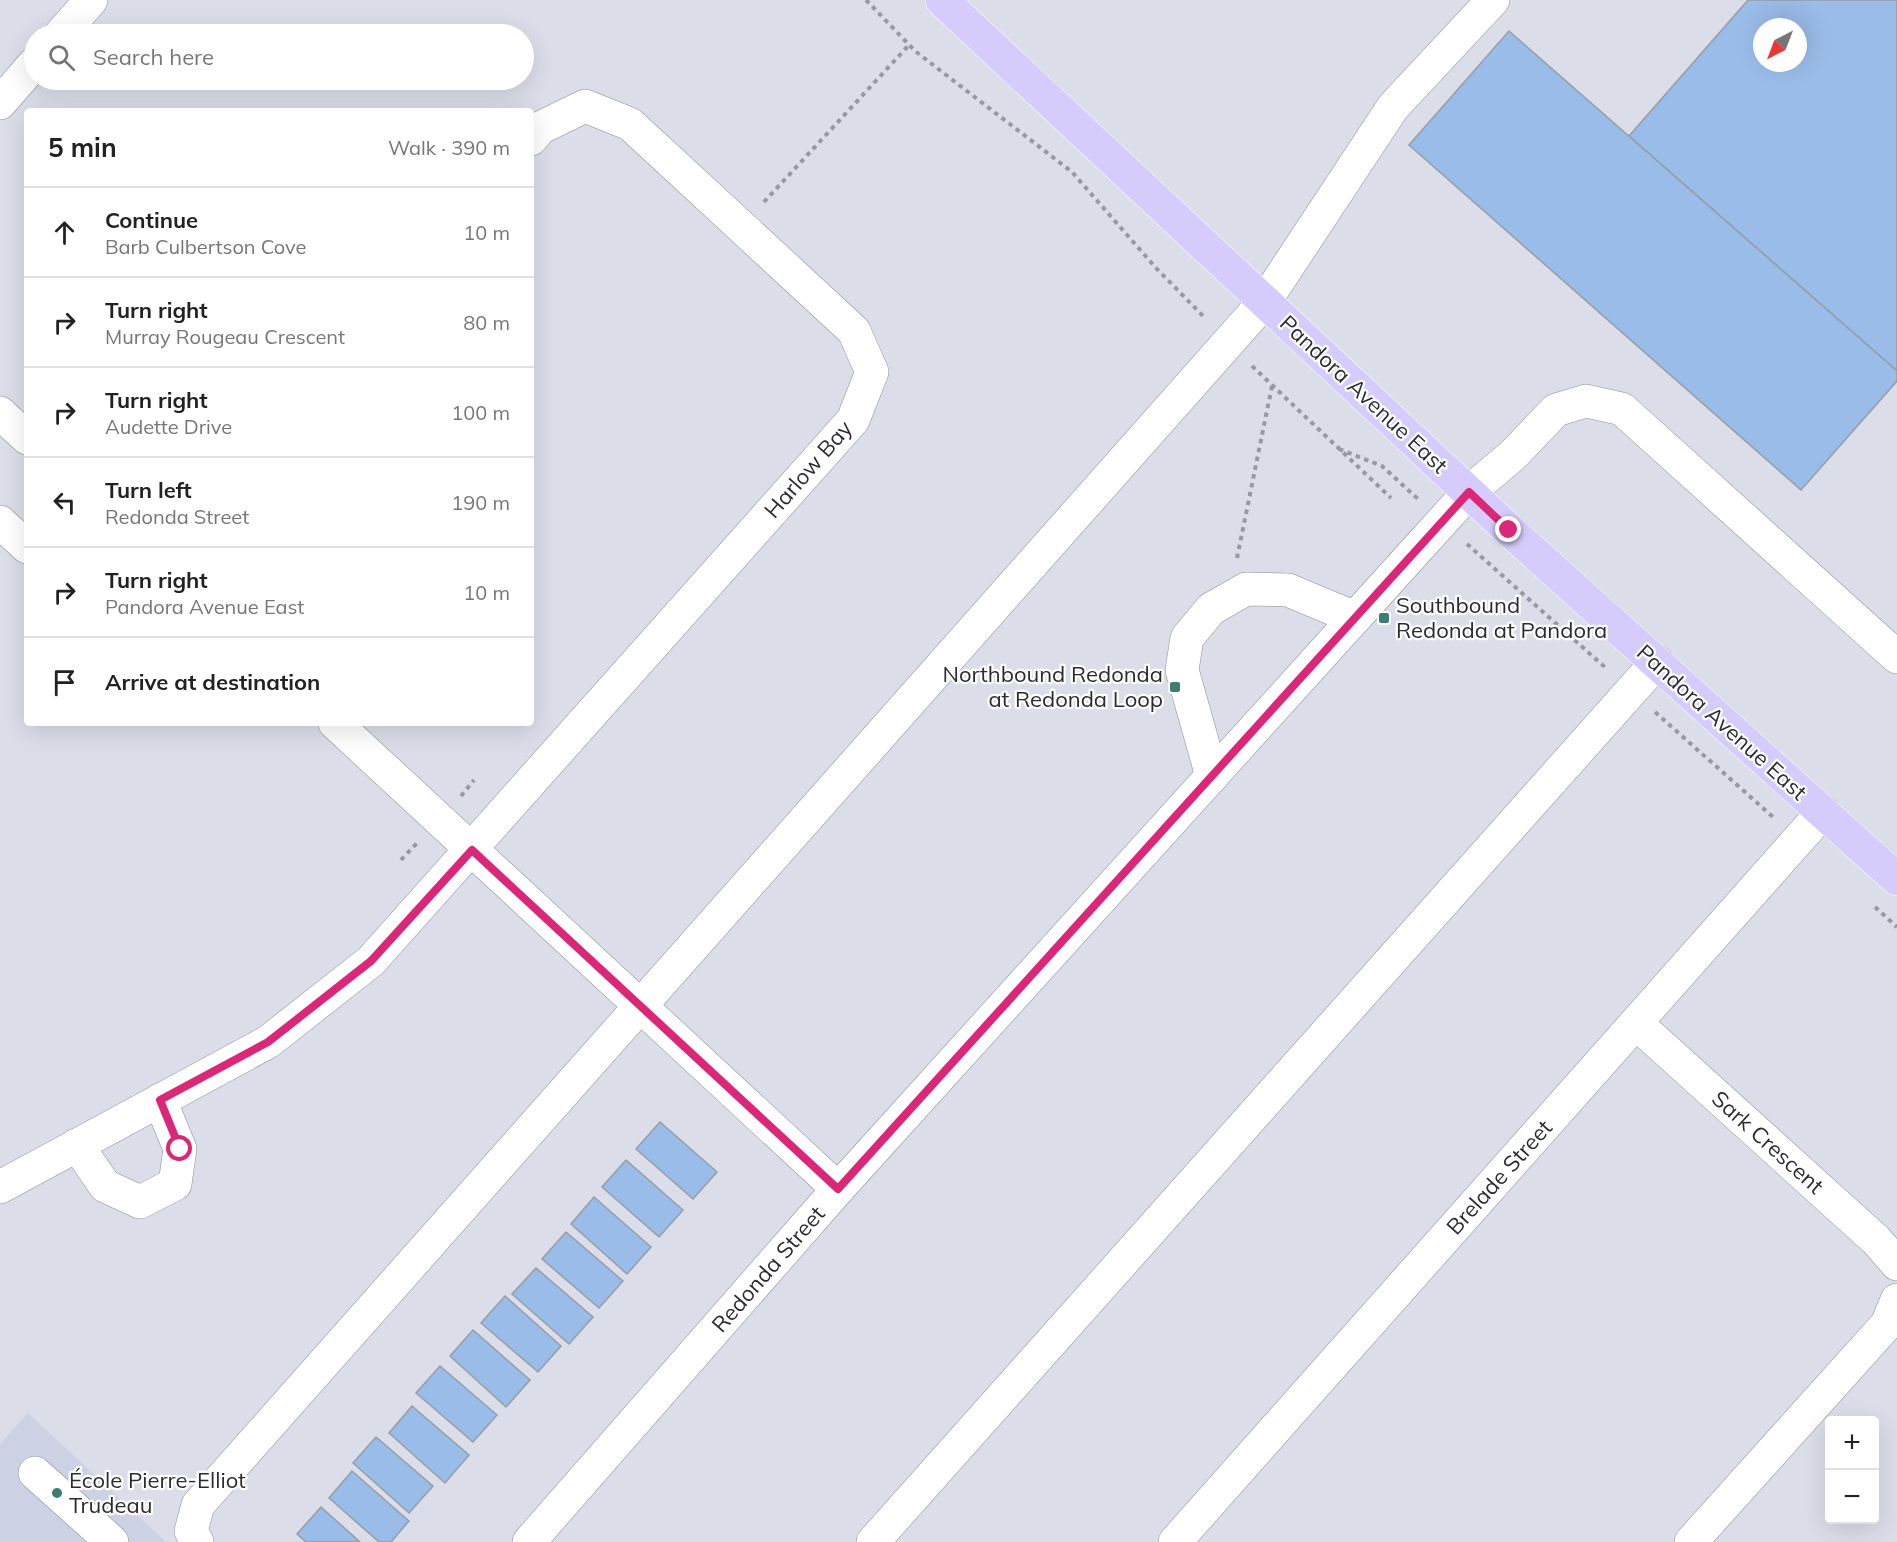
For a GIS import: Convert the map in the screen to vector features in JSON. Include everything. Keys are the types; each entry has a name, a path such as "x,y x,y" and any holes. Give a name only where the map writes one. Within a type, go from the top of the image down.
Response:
{"main road":[{"name":"Pandora Avenue East","path":"942,0 1469,492 1897,879"}],"street":[{"path":"70,24 91,0"},
{"path":"197,1542 191,1532 198,1505 1265,301 1393,107 1493,0"},
{"path":"0,103 24,75"},
{"name":"Harlow Bay","path":"0,1187 268,1042 371,961 853,420 872,372 854,331 630,124 585,106 540,128 534,135"},
{"name":"Redonda Street","path":"529,1542 838,1189 1469,492 1513,454 1556,410 1586,401 1616,407 1641,426 1897,657"},
{"path":"0,413 24,435"},
{"path":"0,522 24,544"},
{"path":"1212,776 1182,670 1187,638 1211,609 1246,589 1288,590 1355,618"},
{"path":"873,1542 1657,662"},
{"path":"338,726 838,1189"},
{"name":"Brelade Street","path":"1175,1542 1823,813"},
{"name":"Sark Crescent","path":"1636,1023 1876,1240 1897,1264"},
{"path":"77,1145 105,1186 140,1202 175,1184 180,1149 160,1100"},
{"path":"1691,1542 1887,1324 1897,1300"},
{"path":"35,1473 112,1542"}],"path":[{"path":"866,0 909,45 1072,172 1156,268 1228,342 1391,498"},
{"path":"741,226 909,45"},
{"path":"1229,599 1272,385"}],"shaded area":[{"name":"École Pierre-Elliot Trudeau","path":"28,1413 166,1542 0,1542 0,1444"}],"building":[{"path":"1748,0 1897,0 1897,371 1629,136"},
{"path":"1509,31 1897,371 1897,381 1801,490 1409,145"},
{"path":"660,1122 717,1172 693,1199 636,1149"},
{"path":"626,1160 683,1210 659,1237 602,1187"},
{"path":"594,1197 651,1247 627,1274 571,1224"},
{"path":"566,1232 623,1281 599,1308 542,1259"},
{"path":"536,1268 593,1317 569,1344 512,1294"},
{"path":"505,1296 561,1346 538,1372 481,1323"},
{"path":"473,1330 530,1380 506,1407 450,1356"},
{"path":"440,1366 497,1415 473,1442 416,1393"},
{"path":"412,1406 469,1455 445,1483 389,1433"},
{"path":"376,1437 433,1486 409,1513 353,1463"},
{"path":"352,1471 409,1521 391,1542 379,1542 329,1498"},
{"path":"321,1507 360,1542 306,1542 297,1534"}],"place":[{"name":"Southbound Redonda at Pandora","path":"1384,618"},
{"name":"Northbound Redonda at Redonda Loop","path":"1175,687"},
{"name":"École Pierre-Elliot Trudeau","path":"57,1493"}],"route":[{"path":"180,1149 160,1100 268,1042 371,961 472,850 838,1189 1469,492 1509,530"}]}
